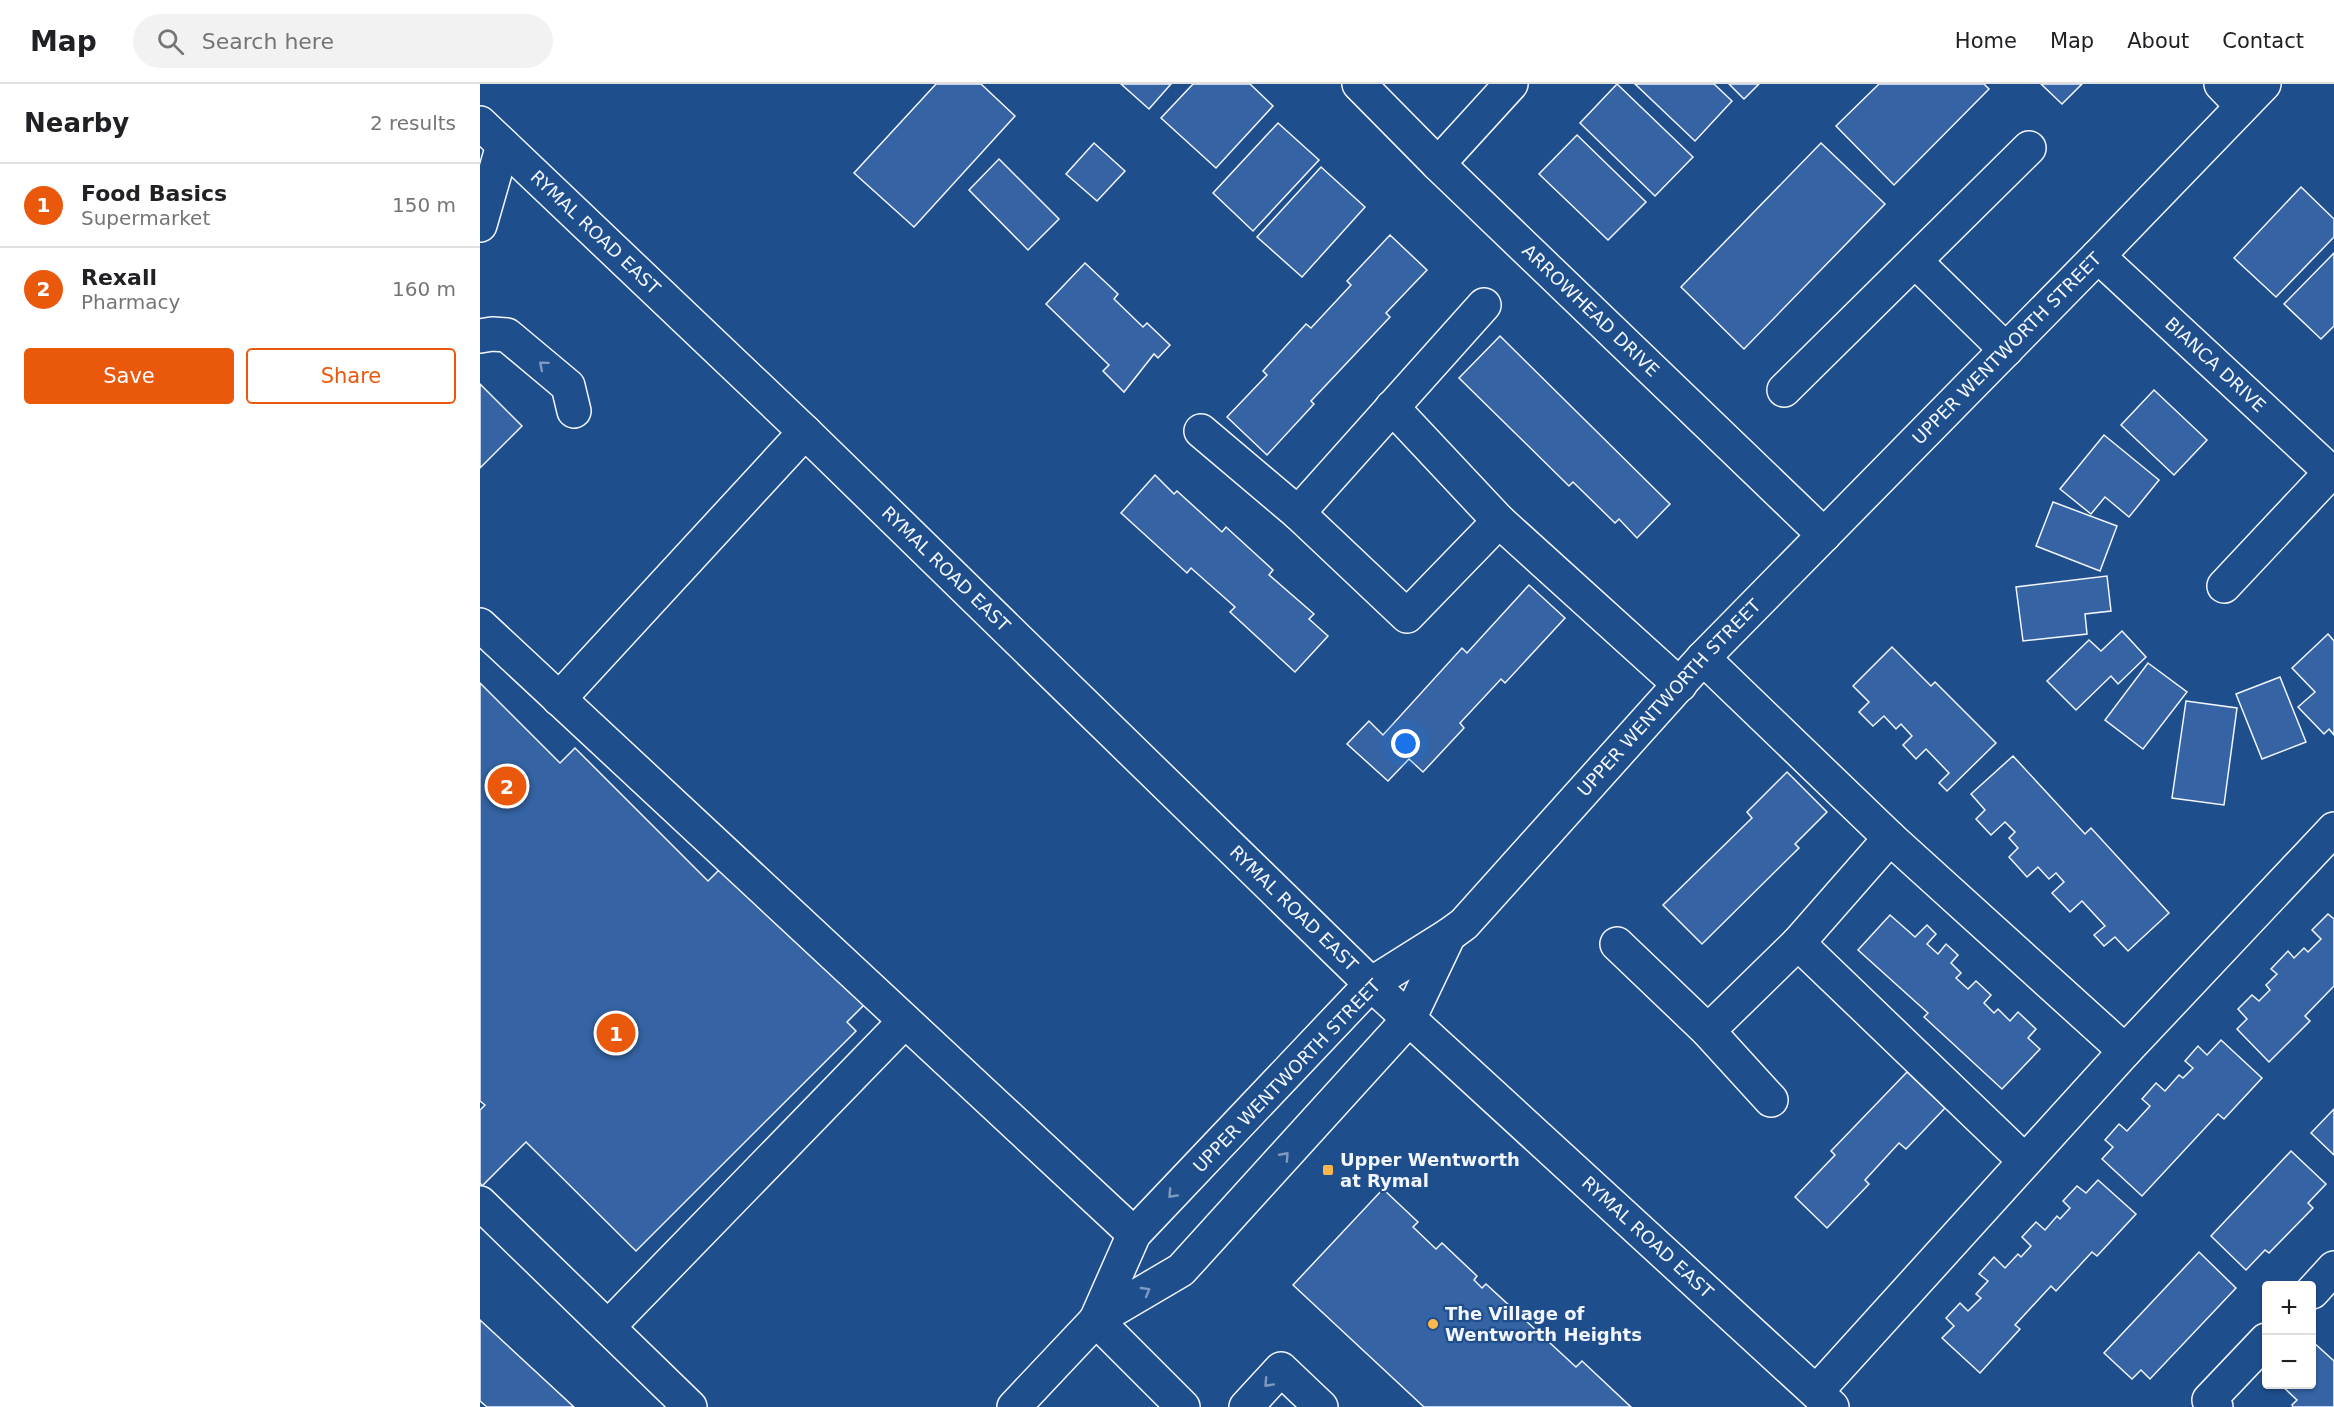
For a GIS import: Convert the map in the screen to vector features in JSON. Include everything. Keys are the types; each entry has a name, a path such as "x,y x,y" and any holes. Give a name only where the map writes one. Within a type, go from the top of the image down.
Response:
{"main road":[{"name":"ARROWHEAD DRIVE","path":"1359,84 1438,164 1824,535"},
{"path":"1438,164 1511,84"},
{"name":"UPPER WENTWORTH STREET","path":"1096,1320 1134,1234 1371,984 1464,924 1703,658 2098,256 2242,91"},
{"name":"RYMAL ROAD EAST","path":"480,123 805,432 1371,984 1824,1399"},
{"path":"480,225 503,145"},
{"path":"1784,390 2030,147"},
{"name":"BIANCA DRIVE","path":"2098,256 2332,474"},
{"path":"1915,261 2006,350"},
{"path":"1298,513 1484,305"},
{"path":"480,336 507,335 568,386 574,411"},
{"path":"1392,407 1499,521 1680,685"},
{"path":"1201,431 1298,513 1407,616 1499,521"},
{"path":"559,699 805,432"},
{"path":"2224,586 2332,474"},
{"path":"480,625 1134,1234"},
{"path":"1703,658 1890,838 2125,1051"},
{"path":"1824,1399 2025,1161 2334,829"},
{"path":"1708,1031 1798,943 1890,838"},
{"path":"1409,1019 1449,935"},
{"path":"1798,943 2025,1161"},
{"path":"1617,944 1708,1031 1771,1100"},
{"name":"UPPER WENTWORTH STREET","path":"1014,1407 1096,1320 1181,1270 1409,1019"},
{"path":"608,1327 905,1021"},
{"path":"480,1203 690,1407"},
{"path":"2316,1288 2334,1268"},
{"path":"1096,1320 1183,1407"},
{"path":"2216,1407 2209,1400 2262,1344"},
{"path":"1246,1407 1281,1369 1321,1407"}],"building":[{"path":"936,84 981,84 1015,116 914,227 854,173"},
{"path":"1121,84 1171,84 1149,109"},
{"path":"1193,84 1250,84 1273,106 1216,168 1161,118"},
{"path":"1617,84 1693,157 1655,196 1580,123"},
{"path":"1635,84 1714,84 1732,101 1695,141"},
{"path":"1729,84 1759,84 1744,99"},
{"path":"1879,84 1984,84 1989,89 1894,185 1836,126"},
{"path":"2041,84 2082,84 2062,104"},
{"path":"1278,123 1319,160 1253,231 1213,193"},
{"path":"1577,135 1646,202 1608,240 1539,174"},
{"path":"1094,143 1125,171 1097,201 1066,174"},
{"path":"1821,143 1885,204 1744,349 1681,287"},
{"path":"999,159 1059,219 1028,250 969,190"},
{"path":"1321,167 1365,207 1302,277 1257,237"},
{"path":"2301,187 2334,219 2334,237 2276,297 2234,258"},
{"path":"1390,235 1427,270 1386,313 1390,317 1311,401 1314,404 1267,455 1227,417 1267,375 1263,371 1306,324 1311,328 1351,285 1347,281"},
{"path":"2334,253 2334,326 2321,339 2284,304"},
{"path":"1085,263 1118,294 1114,299 1143,327 1147,323 1170,345 1158,358 1154,354 1124,392 1103,371 1109,365 1046,304"},
{"path":"1500,336 1670,504 1637,538 1619,519 1615,523 1573,482 1569,486 1459,378"},
{"path":"480,384 522,426 480,468"},
{"path":"2154,390 2207,440 2174,475 2121,425"},
{"path":"2104,435 2159,480 2129,517 2105,497 2091,514 2060,489"},
{"path":"1155,475 1174,494 1177,491 1222,532 1226,527 1273,570 1269,575 1314,614 1309,619 1328,636 1295,672 1230,612 1235,607 1191,568 1187,573 1121,513"},
{"path":"2053,502 2117,526 2100,571 2036,546"},
{"path":"2107,576 2111,611 2085,614 2087,634 2023,641 2016,587"},
{"path":"1529,585 1565,618 1505,683 1501,679 1460,723 1464,728 1423,772 1409,759 1388,781 1347,744 1369,721 1383,735 1462,648 1467,653"},
{"path":"2122,631 2146,657 2118,684 2111,676 2076,710 2047,681 2089,640 2101,651"},
{"path":"2328,634 2334,641 2334,735 2329,729 2324,734 2298,707 2315,692 2292,668"},
{"path":"1892,647 1931,686 1935,682 1996,743 1947,791 1939,783 1949,773 1926,749 1916,759 1903,745 1912,736 1901,724 1896,729 1884,716 1873,726 1859,712 1869,702 1853,686"},
{"path":"2148,663 2187,692 2143,749 2105,720"},
{"path":"2280,677 2306,742 2262,759 2236,694"},
{"path":"480,683 560,763 575,748 708,881 728,861 869,1000 847,1022 856,1031 636,1251 526,1142 482,1186 480,1183 480,1110 485,1105 480,1101"},
{"path":"2186,701 2237,708 2224,805 2172,798"},
{"path":"2013,756 2085,834 2091,828 2169,913 2128,951 2115,937 2104,946 2094,935 2105,926 2082,901 2070,912 2052,893 2064,882 2056,873 2049,879 2038,867 2027,877 2009,857 2018,848 2009,838 2015,832 2005,822 1991,835 1976,819 1985,810 1971,794"},
{"path":"1787,772 1827,812 1795,844 1799,848 1702,944 1663,905 1752,818 1747,812"},
{"path":"2328,914 2334,919 2334,986 2305,1016 2310,1021 2269,1062 2237,1029 2247,1019 2238,1009 2252,995 2259,1001 2270,990 2266,985 2277,974 2271,969 2288,951 2294,958 2304,948 2308,952 2321,939 2312,930"},
{"path":"1890,915 1915,937 1927,925 1936,934 1927,944 1938,954 1946,944 1958,955 1951,963 1961,973 1956,978 1968,989 1976,981 1991,995 1984,1003 1994,1013 1998,1009 2010,1021 2018,1012 2036,1029 2028,1038 2040,1049 2002,1089 1924,1017 1928,1013 1858,950"},
{"path":"2221,1040 2262,1078 2224,1119 2218,1114 2142,1196 2102,1159 2113,1147 2105,1140 2119,1124 2127,1131 2150,1106 2142,1099 2156,1083 2165,1091 2179,1075 2183,1078 2193,1068 2185,1061 2198,1046 2207,1055"},
{"path":"1907,1072 1945,1108 1906,1149 1899,1143 1865,1180 1869,1184 1827,1228 1795,1197 1835,1155 1831,1151"},
{"path":"2334,1109 2334,1155 2311,1133"},
{"path":"2291,1151 2326,1184 2308,1203 2313,1208 2269,1253 2265,1250 2246,1270 2211,1236"},
{"path":"2098,1180 2136,1214 2097,1256 2092,1252 2056,1291 2051,1286 2015,1325 2020,1329 1980,1373 1942,1338 1954,1326 1946,1318 1960,1303 1968,1311 1981,1298 1976,1294 1988,1281 1979,1274 1994,1257 2005,1268 2018,1254 2021,1257 2031,1246 2022,1237 2036,1222 2045,1230 2057,1216 2060,1219 2070,1208 2063,1201 2077,1186 2086,1193"},
{"name":"The Village of Wentworth Heights","path":"1383,1189 1418,1222 1413,1227 1436,1249 1442,1243 1477,1276 1474,1280 1482,1288 1486,1284 1576,1367 1582,1361 1631,1407 1424,1407 1293,1285"},
{"path":"2199,1252 2236,1288 2150,1379 2141,1370 2132,1379 2104,1353"},
{"path":"480,1320 574,1407 487,1407 480,1401"},
{"path":"2316,1345 2334,1361 2334,1407 2293,1407 2292,1405 2297,1400 2285,1389 2316,1389"}],"place":[{"name":"Rexall","path":"507,786"},
{"name":"Food Basics","path":"616,1033"},
{"name":"Upper Wentworth at Rymal","path":"1328,1170"},
{"name":"The Village of Wentworth Heights","path":"1433,1324"}]}
